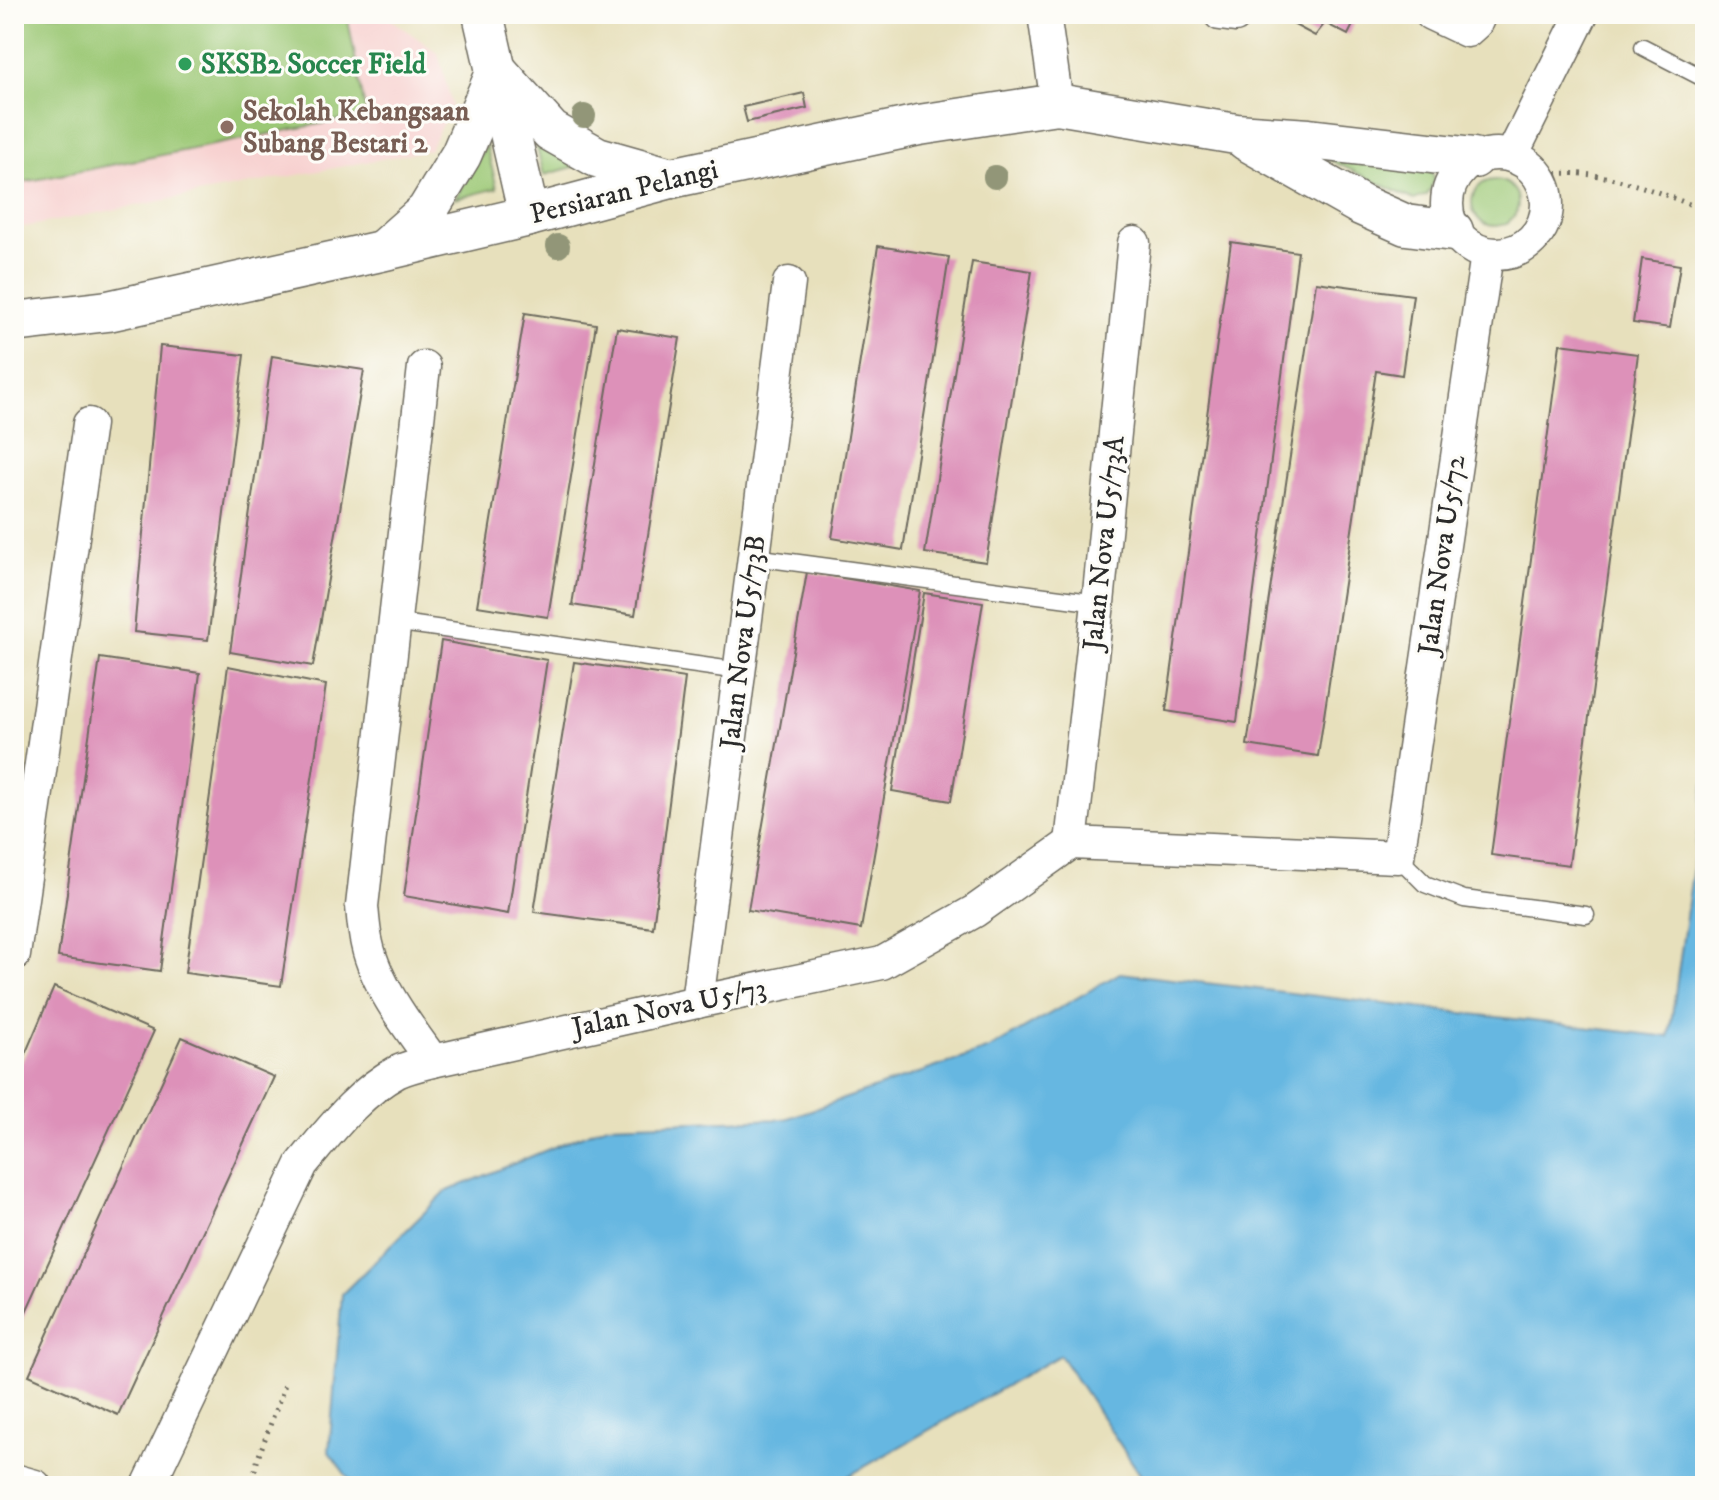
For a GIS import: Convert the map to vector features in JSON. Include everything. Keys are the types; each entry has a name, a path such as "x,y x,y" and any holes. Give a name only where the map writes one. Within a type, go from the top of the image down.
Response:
{"street":[{"path":"483,14 529,216"},
{"path":"1044,14 1057,104"},
{"path":"1220,14 1237,14"},
{"path":"1431,14 1467,31 1480,14"},
{"path":"1236,134 1493,157 1527,163 1539,175 1546,191 1547,208 1543,224 1534,238 1520,249 1504,254 1487,254 1462,241 1453,231 1447,215 1446,198 1460,168 1493,157 1582,14"},
{"path":"497,71 551,131 597,157 671,178"},
{"path":"381,251 427,211 461,155 497,71"},
{"name":"Persiaran Pelangi","path":"14,322 108,311 381,251 671,178 919,125 1057,104 1236,134"},
{"path":"1236,134 1361,205 1406,225 1453,231"},
{"name":"Jalan Nova U5/73A","path":"1071,843 1134,243"},
{"name":"Jalan Nova U5/72","path":"1398,857 1487,254"},
{"name":"Jalan Nova U5/73B","path":"697,1002 789,283"},
{"path":"424,367 362,906 367,946 382,984 433,1061"},
{"path":"14,955 89,424"},
{"path":"1071,843 1398,857"},
{"name":"Jalan Nova U5/73","path":"148,1486 302,1164 338,1121 367,1093 398,1071 882,963 975,911 1071,843"},
{"path":"14,1480 35,1486"}],"lane":[{"path":"1643,47 1705,79"},
{"path":"754,557 1098,603"},
{"path":"394,622 739,671"},
{"path":"1398,857 1425,884 1464,899 1586,915"}],"path":[{"path":"1539,175 1591,173 1622,180 1705,210"},
{"path":"251,1486 286,1382"}],"shaded area":[{"name":"SKSB2 Soccer Field","path":"14,14 384,14 438,53 452,105 429,150 14,229"}],"green space":[{"name":"SKSB2 Soccer Field","path":"14,14 347,14 366,115 14,184"},
{"path":"533,133 588,163 544,175"},
{"path":"486,145 497,188 455,199"},
{"path":"1305,148 1429,166 1433,184 1427,195 1414,200"},
{"path":"1495,180 1511,187 1518,203 1511,219 1495,226 1479,219 1472,203 1479,187"}],"water":[{"path":"1705,782 1705,1486 1148,1486 1060,1355 831,1486 354,1486 329,1452 342,1294 445,1192 607,1125 785,1119 989,1049 1120,973 1669,1037"}],"building":[{"path":"1274,14 1358,15 1348,35 1325,23 1315,36"},
{"path":"804,93 807,108 747,122 743,107"},
{"path":"1231,242 1298,252 1237,722 1166,711"},
{"path":"878,246 949,257 903,550 832,538"},
{"path":"1642,259 1680,265 1670,328 1633,323"},
{"path":"972,262 1032,271 986,562 925,553"},
{"path":"1316,282 1413,295 1402,375 1376,371 1318,756 1247,745"},
{"path":"525,313 596,324 548,617 477,606"},
{"path":"617,328 680,338 635,615 572,605"},
{"path":"1560,344 1638,354 1569,865 1491,855"},
{"path":"160,346 244,355 208,640 134,632"},
{"path":"272,356 364,370 313,666 230,652"},
{"path":"807,572 920,591 861,929 748,910"},
{"path":"924,593 983,602 951,801 892,791"},
{"path":"441,641 547,660 508,914 404,896"},
{"path":"100,658 200,673 160,971 58,957"},
{"path":"574,662 685,678 653,928 534,912"},
{"path":"228,666 326,685 281,986 185,973"},
{"path":"54,987 154,1031 14,1338 14,1080"},
{"path":"182,1037 274,1077 118,1415 29,1375"}],"place":[{"name":"SKSB2 Soccer Field","path":"185,64"},
{"name":"Sekolah Kebangsaan Subang Bestari 2","path":"227,127"}]}
